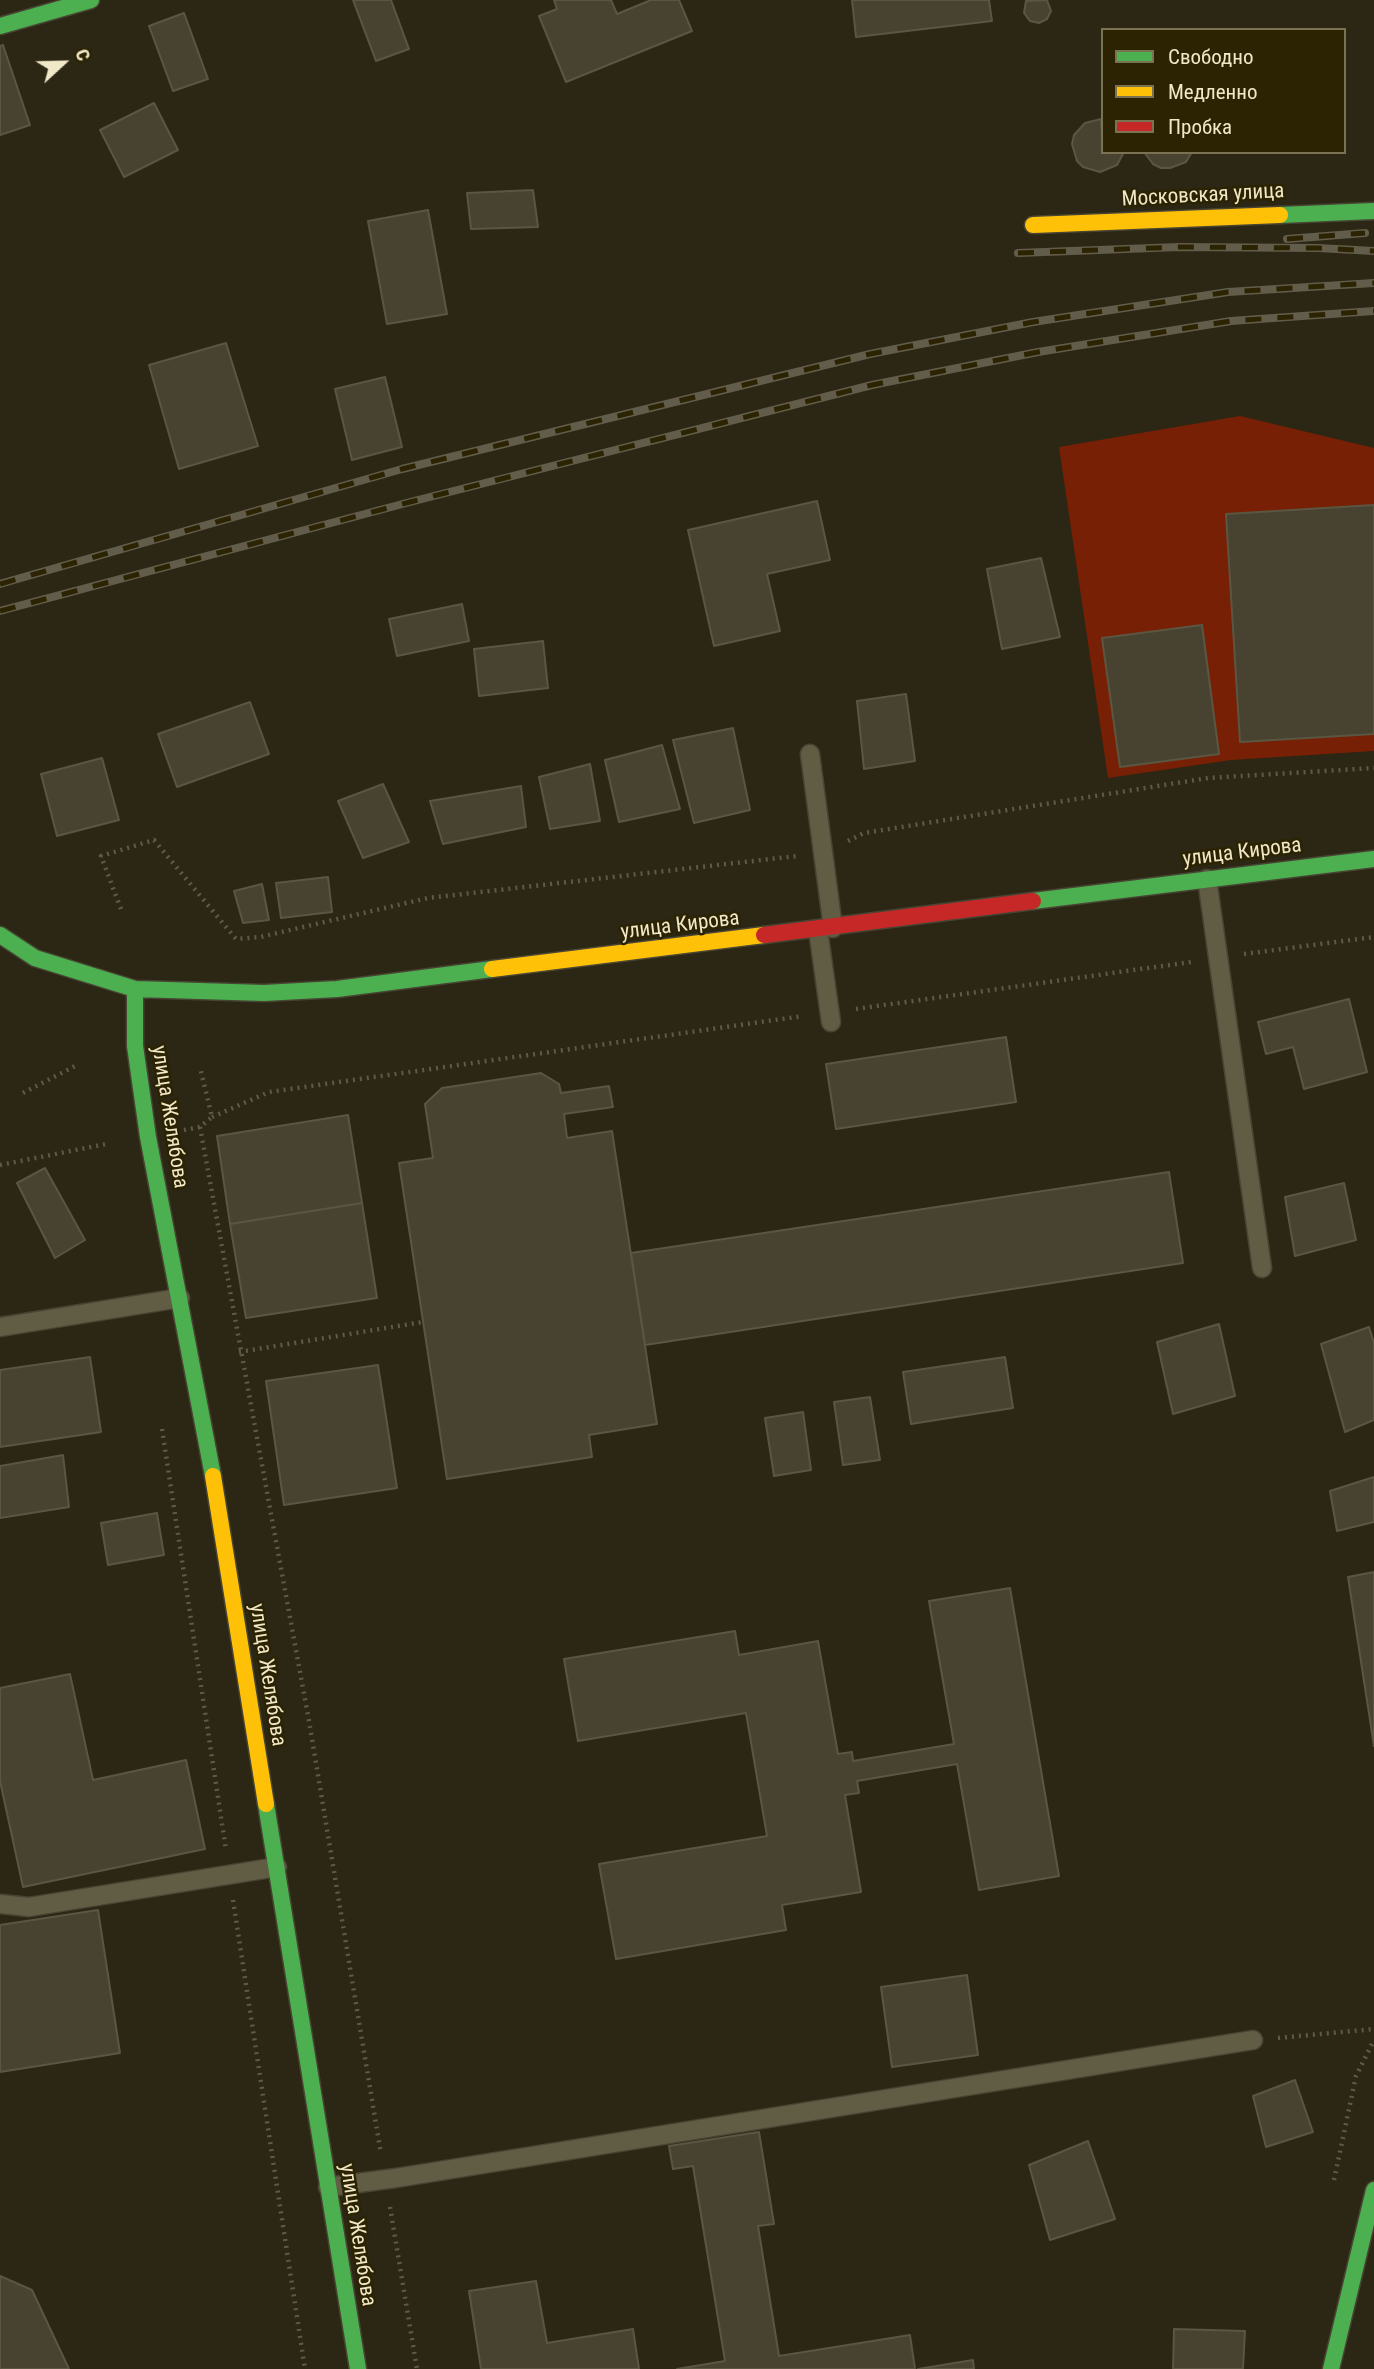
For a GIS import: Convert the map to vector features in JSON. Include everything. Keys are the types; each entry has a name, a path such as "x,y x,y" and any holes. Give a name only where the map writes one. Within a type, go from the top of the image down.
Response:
{"street":[{"path":"0,26 91,0"},
{"name":"Московская улица","path":"1033,225 1374,211"},
{"name":"улица Кирова","path":"0,935 35,958 135,989 264,993 337,989 1374,859"},
{"name":"улица Желябова","path":"135,989 135,1046 148,1137 216,1493 358,2369"},
{"path":"1331,2369 1374,2190"}],"lane":[{"path":"810,754 831,1017"},
{"path":"1207,879 1262,1268"},
{"path":"0,1327 180,1298"},
{"path":"0,1904 29,1907 277,1867"},
{"path":"328,2187 386,2180 1253,2040"}],"path":[{"path":"121,909 101,856 154,840 236,939"},
{"path":"177,1132 200,1128 212,1117 269,1092 831,1017 1374,937"},
{"path":"23,1093 77,1065"},
{"path":"200,1067 212,1117"},
{"path":"200,1128 239,1352 309,1721 416,2369"},
{"path":"0,1165 106,1144"},
{"path":"239,1352 423,1322"},
{"path":"1253,2040 1374,2029"}],"shaded area":[{"path":"1240,416 1374,448 1374,751 1231,760 1108,778 1059,447"}],"building":[{"path":"353,0 391,0 409,49 376,61"},
{"path":"554,0 611,0 617,14 651,0 679,0 692,31 566,82 539,16 557,9"},
{"path":"852,0 989,0 992,21 856,37"},
{"path":"1047,0 1051,11 1047,19 1039,23 1030,21 1024,13 1026,1"},
{"path":"184,13 208,79 173,91 149,26"},
{"path":"3,45 30,125 0,135 0,46"},
{"path":"154,103 178,150 124,177 100,130"},
{"path":"1101,119 1101,154 1123,154 1117,165 1100,172 1083,167 1077,161 1072,144 1074,135 1085,123"},
{"path":"1146,154 1191,154 1186,162 1170,168 1153,164"},
{"path":"533,190 538,227 471,229 467,193"},
{"path":"428,210 447,314 387,324 368,221"},
{"path":"226,343 258,446 179,469 149,365"},
{"path":"385,377 402,447 352,460 335,389"},
{"path":"817,501 830,560 767,574 780,631 714,646 688,530"},
{"path":"1374,505 1374,734 1240,742 1226,514"},
{"path":"1041,558 1060,637 1002,649 987,569"},
{"path":"462,604 469,641 397,656 389,619"},
{"path":"1202,625 1219,754 1120,767 1102,638"},
{"path":"543,641 548,688 479,696 474,649"},
{"path":"906,694 915,761 864,769 857,701"},
{"path":"250,702 269,754 177,787 158,734"},
{"path":"733,728 750,810 694,823 673,740"},
{"path":"662,745 680,809 619,822 605,760"},
{"path":"102,758 119,820 57,836 41,774"},
{"path":"590,764 600,821 550,829 539,777"},
{"path":"383,784 409,842 363,858 338,801"},
{"path":"521,786 526,827 443,844 430,801"},
{"path":"328,877 332,912 281,918 276,883"},
{"path":"262,884 269,920 243,923 234,891"},
{"path":"1349,999 1367,1072 1304,1089 1293,1047 1266,1054 1258,1022"},
{"path":"1006,1037 1016,1102 836,1129 826,1064"},
{"path":"541,1073 559,1084 561,1093 609,1086 613,1107 564,1114 567,1138 612,1131 657,1424 589,1435 592,1457 447,1479 399,1163 433,1158 425,1104 442,1088"},
{"path":"348,1115 362,1203 230,1224 217,1136"},
{"path":"45,1168 85,1240 55,1258 17,1183"},
{"path":"1169,1172 1183,1263 645,1345 631,1253"},
{"path":"1344,1183 1356,1240 1295,1256 1285,1197"},
{"path":"362,1203 377,1298 246,1318 230,1224"},
{"path":"1219,1324 1235,1396 1173,1414 1157,1342"},
{"path":"1369,1327 1374,1343 1374,1420 1345,1432 1321,1344"},
{"path":"90,1357 101,1432 0,1447 0,1370"},
{"path":"1005,1357 1013,1408 911,1424 903,1372"},
{"path":"378,1365 397,1488 284,1505 266,1381"},
{"path":"870,1397 880,1460 843,1465 834,1402"},
{"path":"803,1412 811,1470 774,1476 765,1418"},
{"path":"63,1455 69,1507 0,1518 0,1466"},
{"path":"1374,1477 1374,1522 1337,1531 1330,1491"},
{"path":"157,1513 164,1555 108,1565 101,1523"},
{"path":"1374,1572 1374,1746 1348,1577"},
{"path":"1010,1588 1059,1876 979,1890 957,1764 857,1781 859,1793 845,1795 861,1892 782,1905 786,1930 616,1959 599,1864 767,1836 746,1713 578,1741 564,1659 735,1631 739,1655 818,1641 838,1754 852,1752 853,1761 954,1744 929,1601"},
{"path":"70,1674 93,1780 186,1760 205,1849 23,1887 0,1781 0,1688"},
{"path":"98,1910 120,2053 0,2072 0,1925"},
{"path":"967,1975 978,2055 892,2067 881,1987"},
{"path":"1295,2080 1313,2132 1266,2147 1253,2096"},
{"path":"759,2132 774,2224 758,2226 779,2356 910,2335 915,2369 677,2369 725,2361 693,2166 673,2169 669,2146"},
{"path":"1088,2141 1115,2219 1050,2240 1029,2165"},
{"path":"0,2276 32,2290 69,2369 0,2369"},
{"path":"536,2281 547,2343 633,2329 639,2369 481,2369 469,2291"},
{"path":"1174,2329 1245,2331 1243,2369 1173,2369"},
{"path":"973,2360 974,2369 918,2369"}],"railway":[{"path":"1287,239 1365,233"},
{"path":"1018,253 1179,247 1374,251"},
{"path":"0,584 402,469 870,354 1033,322 1228,292 1374,283"},
{"path":"0,611 410,502 872,385 1038,352 1231,321 1374,311"}],"traffic: fast":[{"path":"0,26 91,0"},
{"path":"1280,215 1374,211"},
{"path":"1033,901 1374,859"},
{"path":"0,935 35,958 135,989 264,993 337,989 492,969"},
{"path":"135,989 135,1046 148,1137 213,1476"},
{"path":"266,1804 358,2369"},
{"path":"1331,2369 1374,2190"}],"traffic: slow":[{"path":"1033,225 1280,215"},
{"path":"492,969 764,935"},
{"path":"213,1476 266,1804"}],"traffic: jam":[{"path":"764,935 1033,901"}]}
